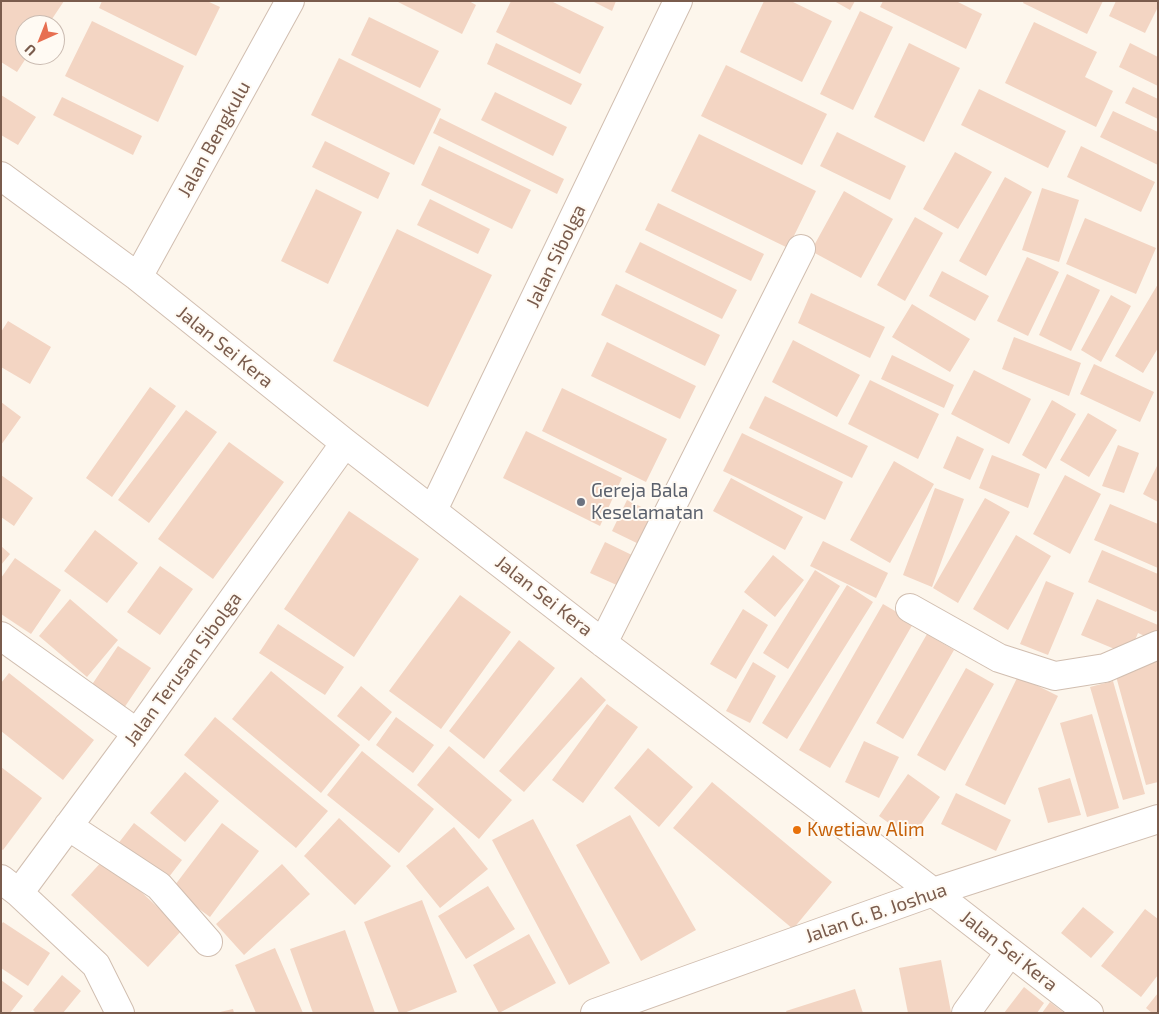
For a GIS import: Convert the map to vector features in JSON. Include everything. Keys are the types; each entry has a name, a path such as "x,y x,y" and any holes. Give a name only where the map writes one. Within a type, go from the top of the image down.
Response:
{"street":[{"name":"Jalan Bengkulu","path":"138,277 290,1"},
{"name":"Jalan Sibolga","path":"433,510 678,1"},
{"name":"Jalan Sei Kera","path":"1,176 138,277 345,443 1089,1013"},
{"path":"604,643 800,248"},
{"name":"Jalan Terusan Sibolga","path":"10,886 68,826 345,443"},
{"path":"910,608 999,658 1055,676 1105,668 1158,645"},
{"path":"1,636 137,733"},
{"name":"Jalan G. B. Joshua","path":"595,1013 933,892 1158,819"},
{"path":"68,826 159,886 208,942"},
{"path":"10,886 96,965 120,1013"},
{"path":"966,1013 1009,953"}],"building":[{"path":"1,1 64,1 55,15 15,15 15,65 22,65 17,72 1,62"},
{"path":"102,1 207,1 220,7 196,56 99,8"},
{"path":"396,1 469,1 476,5 462,34"},
{"path":"511,1 551,1 604,27 580,74 496,32"},
{"path":"592,1 616,1 612,11"},
{"path":"764,1 791,1 832,21 802,82 740,52"},
{"path":"834,1 855,1 850,10"},
{"path":"883,1 956,1 982,14 966,49 880,7"},
{"path":"1024,1 1103,1 1087,34 1023,3"},
{"path":"1116,1 1158,1 1158,7 1145,33 1109,16"},
{"path":"860,11 893,27 853,110 820,94"},
{"path":"369,17 439,51 420,88 351,55"},
{"path":"92,21 184,66 158,122 65,76"},
{"path":"1034,22 1097,52 1085,77 1113,91 1096,127 1005,83"},
{"path":"496,43 582,84 571,105 487,64"},
{"path":"909,43 960,68 924,142 874,117"},
{"path":"1130,43 1158,57 1158,86 1119,67"},
{"path":"339,58 441,109 414,165 311,115"},
{"path":"726,65 827,114 802,165 701,116"},
{"path":"1133,87 1158,99 1158,119 1125,103"},
{"path":"979,89 1066,131 1048,168 961,125"},
{"path":"495,92 567,127 553,156 481,120"},
{"path":"1,95 36,117 18,145 1,135"},
{"path":"62,97 142,136 133,155 53,115"},
{"path":"1113,111 1158,132 1158,165 1100,137"},
{"path":"440,118 564,179 557,194 433,133"},
{"path":"837,132 906,166 890,200 820,166"},
{"path":"699,134 816,191 788,248 671,191"},
{"path":"325,141 390,173 378,199 312,167"},
{"path":"439,146 531,190 512,229 421,185"},
{"path":"1081,146 1155,182 1141,212 1067,177"},
{"path":"955,152 992,172 958,229 923,209"},
{"path":"1005,177 1032,192 986,276 959,261"},
{"path":"1042,188 1079,200 1059,262 1022,250"},
{"path":"316,189 362,212 328,284 281,261"},
{"path":"844,191 893,219 861,278 811,251"},
{"path":"430,199 490,229 478,254 417,225"},
{"path":"658,203 764,254 751,281 645,230"},
{"path":"915,217 943,233 905,301 877,285"},
{"path":"1085,218 1156,248 1136,294 1066,264"},
{"path":"397,229 492,275 428,407 333,361"},
{"path":"640,242 737,290 722,319 625,272"},
{"path":"1027,257 1059,272 1028,336 997,321"},
{"path":"942,271 989,296 975,321 929,296"},
{"path":"1067,274 1100,290 1071,351 1039,335"},
{"path":"616,284 720,335 705,366 601,315"},
{"path":"1158,284 1158,348 1143,373 1115,356"},
{"path":"811,293 885,327 870,358 798,323"},
{"path":"1111,295 1131,306 1101,362 1081,350"},
{"path":"912,304 970,339 950,372 892,337"},
{"path":"8,321 51,347 30,384 1,367 1,332"},
{"path":"1014,337 1081,363 1069,396 1002,369"},
{"path":"793,340 860,375 837,417 772,382"},
{"path":"607,342 696,386 680,419 591,376"},
{"path":"892,355 954,385 944,408 881,379"},
{"path":"1094,364 1154,392 1140,422 1080,394"},
{"path":"974,370 1031,399 1009,444 951,414"},
{"path":"870,380 939,414 918,459 848,424"},
{"path":"150,387 176,406 112,497 86,478"},
{"path":"562,388 667,439 646,482 542,431"},
{"path":"765,396 868,446 852,478 749,428"},
{"path":"1052,400 1076,414 1046,469 1022,455"},
{"path":"1,402 21,417 1,445"},
{"path":"186,410 217,432 149,523 118,500"},
{"path":"1088,413 1117,430 1089,477 1060,460"},
{"name":"Gereja Bala Keselamatan","path":"526,431 622,478 600,526 503,478"},
{"path":"742,433 843,482 825,520 723,471"},
{"path":"957,436 984,449 970,480 943,468"},
{"path":"229,442 284,482 213,579 158,539"},
{"path":"1118,445 1139,453 1124,493 1102,486"},
{"path":"992,455 1040,474 1028,508 979,488"},
{"path":"894,461 934,484 890,563 850,540"},
{"path":"1158,464 1158,502 1143,494"},
{"path":"1,475 33,498 14,526 1,517"},
{"path":"1065,475 1101,494 1070,554 1033,534"},
{"path":"731,478 803,517 785,550 713,511"},
{"path":"935,488 964,499 932,587 903,575"},
{"path":"985,498 1010,512 958,603 933,588"},
{"path":"627,500 658,515 643,546 612,531"},
{"path":"1110,504 1158,524 1158,568 1094,540"},
{"path":"349,511 419,559 354,657 284,609"},
{"path":"95,530 138,563 107,603 64,571"},
{"path":"1016,535 1051,556 1008,630 973,609"},
{"path":"823,541 888,573 876,598 810,566"},
{"path":"605,542 636,557 621,587 590,573"},
{"path":"1,546 10,554 1,565"},
{"path":"1102,550 1158,574 1158,609 1156,612 1088,582"},
{"path":"773,555 804,580 775,617 744,592"},
{"path":"15,558 61,590 31,634 1,614 1,578"},
{"path":"160,566 193,589 160,635 127,612"},
{"path":"815,570 840,586 788,669 763,653"},
{"path":"1046,581 1074,593 1048,655 1020,644"},
{"path":"847,585 873,602 787,739 762,723"},
{"path":"460,595 511,632 441,729 389,691"},
{"path":"70,599 118,640 87,677 39,636"},
{"path":"1097,599 1158,625 1158,642 1138,633 1129,655 1081,635"},
{"path":"883,604 914,622 830,768 799,750"},
{"path":"743,609 768,625 736,679 710,664"},
{"path":"278,624 344,667 325,695 259,653"},
{"path":"927,634 954,650 903,739 876,723"},
{"path":"519,640 555,668 484,759 449,731"},
{"path":"118,646 151,668 124,708 91,686"},
{"path":"1158,657 1158,782 1146,785 1114,669"},
{"path":"753,662 776,676 750,723 726,711"},
{"path":"966,668 994,684 945,771 917,755"},
{"path":"271,671 360,745 321,793 232,719"},
{"path":"9,673 94,740 63,780 1,731 1,683"},
{"path":"1018,676 1058,696 1005,805 965,785"},
{"path":"581,677 606,700 524,792 499,771"},
{"path":"1113,681 1145,794 1123,800 1090,687"},
{"path":"361,686 392,712 369,741 337,716"},
{"path":"607,704 638,727 583,803 552,780"},
{"path":"1092,714 1119,808 1087,817 1060,723"},
{"path":"215,717 328,811 296,848 184,755"},
{"path":"396,717 434,745 413,773 376,745"},
{"path":"864,741 899,757 879,798 845,782"},
{"path":"449,746 512,800 479,839 417,785"},
{"path":"648,748 693,787 659,827 614,788"},
{"path":"362,751 434,809 399,853 327,795"},
{"path":"1,767 42,798 3,850 1,849"},
{"path":"185,772 219,801 185,842 150,813"},
{"path":"908,774 940,797 911,839 879,816"},
{"path":"1070,778 1081,815 1048,823 1038,788"},
{"path":"712,782 832,882 793,929 673,828"},
{"path":"956,793 1011,820 996,851 941,824"},
{"path":"630,815 696,930 641,961 576,845"},
{"path":"339,818 391,866 355,905 304,856"},
{"path":"533,819 610,963 569,985 492,840"},
{"path":"134,823 182,860 162,886 114,849"},
{"path":"222,823 259,851 210,917 172,889"},
{"path":"454,827 488,869 440,908 406,866"},
{"path":"105,858 182,930 148,967 71,895"},
{"path":"282,864 310,894 244,955 216,924"},
{"path":"488,886 515,929 466,959 438,916"},
{"path":"422,900 457,992 404,1013 399,1013 364,922"},
{"path":"1083,907 1114,932 1091,958 1061,933"},
{"path":"1145,909 1158,919 1158,975 1141,997 1101,966"},
{"path":"3,922 50,953 28,986 1,968 1,925"},
{"path":"345,930 375,1013 313,1013 290,949"},
{"path":"529,934 556,983 499,1013 473,965"},
{"path":"275,948 303,1013 256,1013 235,965"},
{"path":"941,960 951,1012 908,1013 899,968"},
{"path":"62,975 81,991 63,1013 36,1013 33,1010"},
{"path":"1,980 23,996 10,1013 1,1013"},
{"path":"1024,987 1044,1003 1037,1013 1004,1013"},
{"path":"855,989 863,1013 787,1013 786,1011"},
{"path":"1158,993 1158,1013 1152,1013 1146,1008"},
{"path":"1050,1002 1064,1013 1042,1013"},
{"path":"233,1009 234,1013 220,1012"}],"place":[{"name":"Gereja Bala Keselamatan","path":"581,502"},
{"name":"Kwetiaw Alim","path":"797,830"}]}
